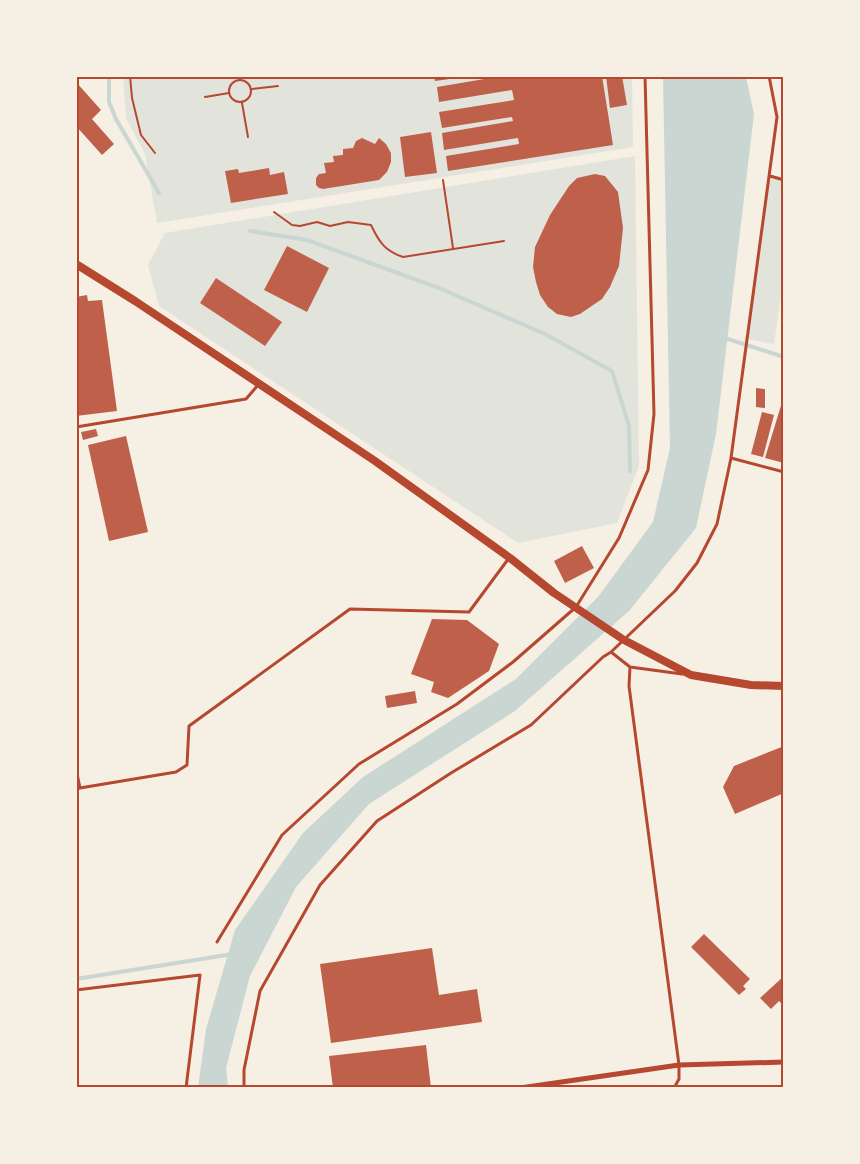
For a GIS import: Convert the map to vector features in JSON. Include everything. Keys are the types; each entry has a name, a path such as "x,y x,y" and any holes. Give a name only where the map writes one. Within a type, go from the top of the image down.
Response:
{"main road":[{"path":"76,264 375,461 510,558 554,593 624,640 691,675 751,685 783,686"}],"street":[{"path":"520,1088 679,1065 783,1062"}],"lane":[{"path":"217,942 282,835 360,764 457,704 513,662 576,607 619,538 648,470 654,414 645,76"},
{"path":"244,1088 244,1070 260,991 320,885 376,821 531,725 675,591 697,563 717,524 731,458 777,117 769,76"},
{"path":"770,176 783,180"},
{"path":"76,427 246,399 259,384"},
{"path":"731,458 783,472"},
{"path":"76,769 78,788 176,772 187,765 189,726 350,609 469,612 510,558"},
{"path":"610,652 630,667 691,675"},
{"path":"630,667 629,686 679,1065 679,1079 674,1088"},
{"path":"76,990 200,975 186,1088"}],"path":[{"path":"130,76 132,99 141,135 155,153"},
{"path":"238,78 248,82 252,89 249,99 242,103 235,102 229,93 230,86 238,78"},
{"path":"252,89 278,86"},
{"path":"205,97 229,93"},
{"path":"242,103 248,137"},
{"path":"443,180 453,248"},
{"path":"274,212 292,225 300,226 317,222 330,226 348,222 371,225 379,242 390,253 403,257 504,241"}],"shaded area":[{"path":"123,77 632,77 633,147 157,223 145,154 126,118"},
{"path":"663,77 746,77 754,114 716,434 696,528 629,611 515,711 369,804 296,887 250,976 226,1068 228,1087 198,1088 206,1029 235,930 303,833 363,777 516,679 598,597 653,522 670,448"},
{"path":"635,156 639,466 617,523 518,543 159,306 148,265 165,233"},
{"path":"770,176 783,180 783,281 774,344 747,339"}],"building":[{"path":"434,76 456,76 457,78 435,81"},
{"path":"502,76 602,76 613,145 448,171 446,156 519,144 518,138 444,150 442,133 513,121 512,117 442,128 439,112 514,100 512,90 439,102 437,87"},
{"path":"606,76 622,76 627,105 610,108"},
{"path":"76,82 101,110 92,119 114,144 102,155 76,126"},
{"path":"431,132 437,173 405,177 400,137"},
{"path":"362,138 375,144 379,138 386,144 391,153 391,162 387,172 379,180 319,188 316,185 316,178 319,174 326,173 324,163 334,162 333,156 343,155 343,149 353,148 356,141"},
{"path":"269,168 270,175 284,172 288,194 231,203 225,171 238,169 239,173"},
{"path":"595,174 605,176 618,192 623,228 619,266 602,299 580,314 571,317 557,314 548,307 540,295 533,267 535,247 550,215 569,186 577,178"},
{"path":"287,246 329,268 307,312 264,290"},
{"path":"216,278 282,322 265,346 200,303"},
{"path":"87,295 88,301 102,300 117,411 76,416 76,297"},
{"path":"756,388 765,389 765,408 756,407"},
{"path":"784,399 784,463 765,458"},
{"path":"762,412 774,415 763,457 751,454"},
{"path":"96,429 98,436 83,440 81,432"},
{"path":"126,436 148,532 109,541 88,445"},
{"path":"582,546 594,568 565,583 554,561"},
{"path":"432,619 467,620 499,644 489,671 448,698 431,692 434,682 411,674"},
{"path":"415,691 417,703 387,708 385,696"},
{"path":"784,746 784,793 735,814 723,787 734,766"},
{"path":"704,934 750,979 743,986 746,989 739,995 691,947"},
{"path":"432,948 439,995 477,989 482,1022 331,1043 320,964"},
{"path":"784,976 784,1006 779,1001 771,1009 760,998"},
{"path":"426,1045 431,1088 333,1088 329,1056"}],"waterway":[{"path":"109,76 109,102 116,119 159,193"},
{"path":"250,231 307,240 439,288 545,334 612,371 629,426 630,471"},
{"path":"725,338 784,357"},
{"path":"76,979 233,954"}]}
